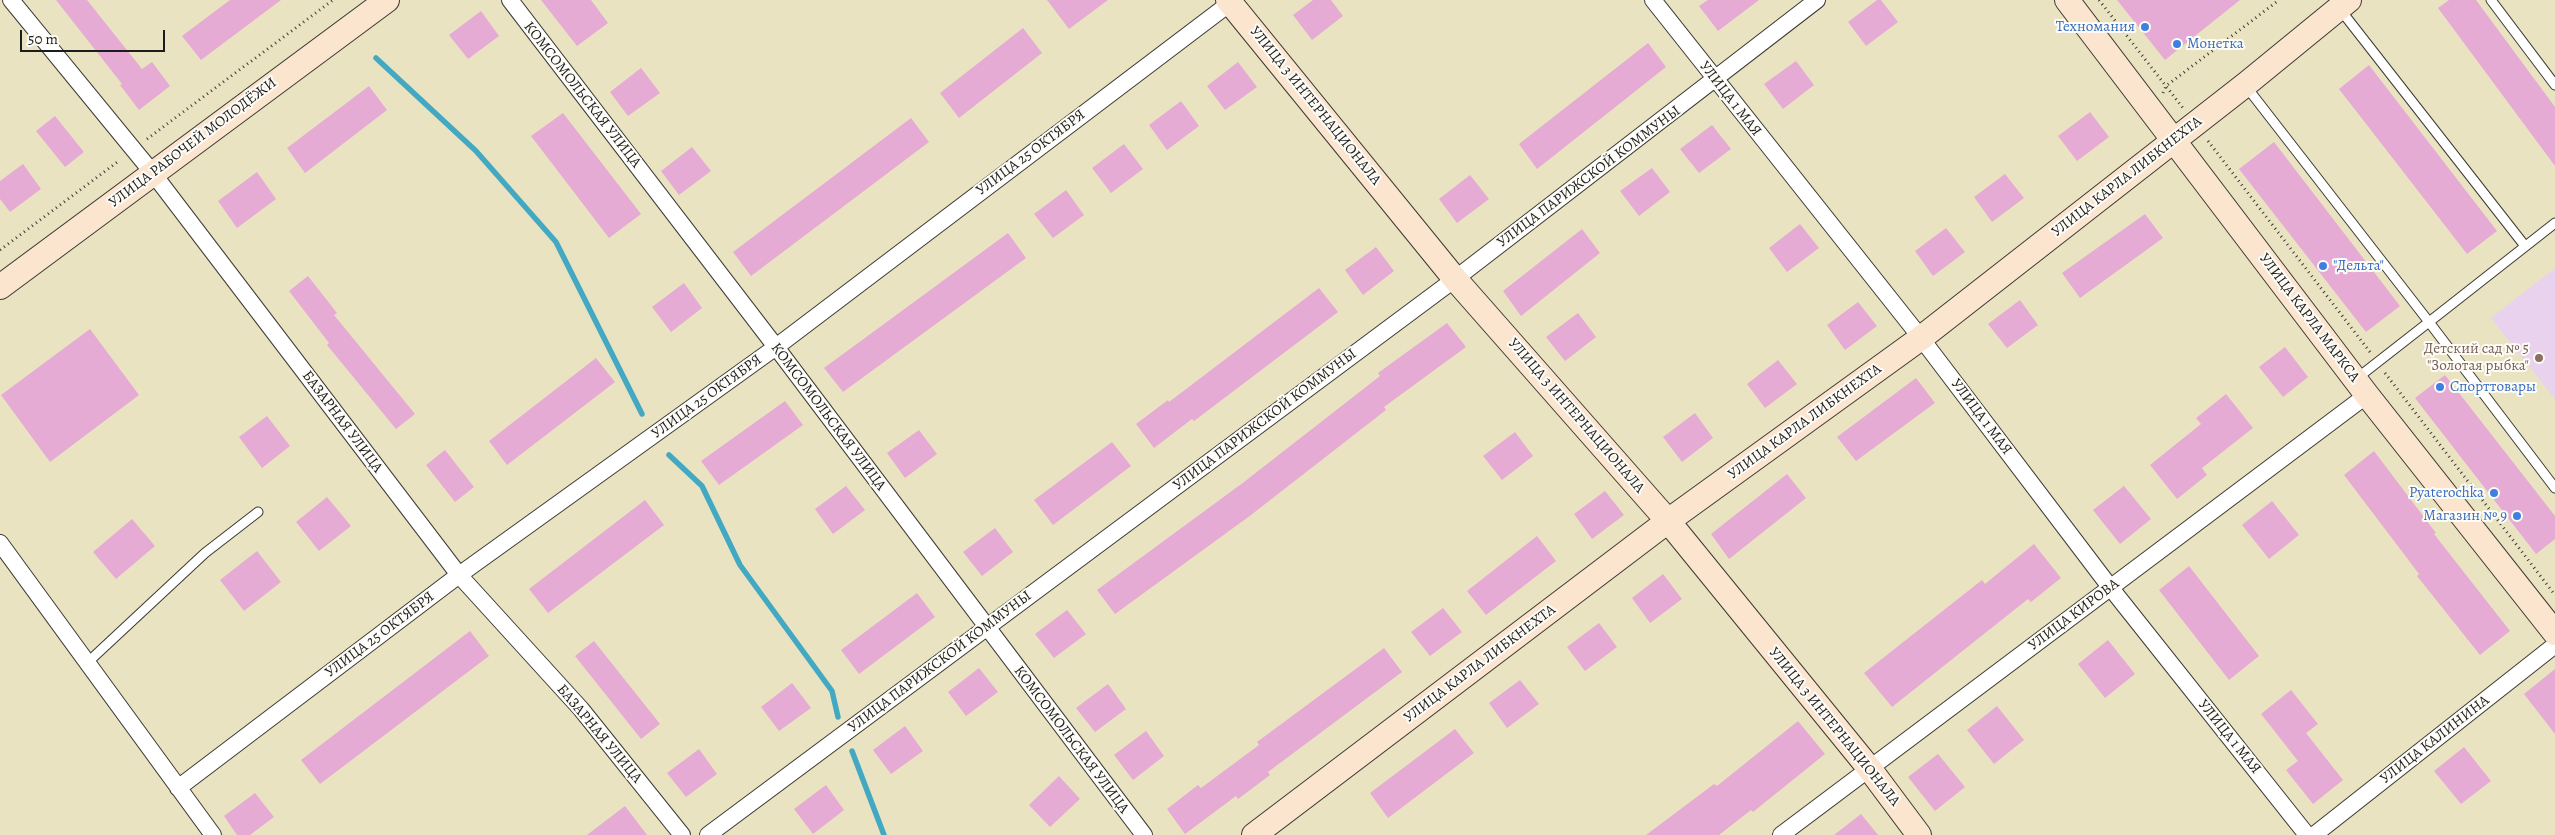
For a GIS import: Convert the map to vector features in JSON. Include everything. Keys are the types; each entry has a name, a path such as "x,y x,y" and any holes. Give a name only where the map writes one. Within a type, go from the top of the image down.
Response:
{"main road":[{"name":"УЛИЦА РАБОЧЕЙ МОЛОДЁЖИ","path":"0,288 152,172 387,0"},
{"name":"УЛИЦА КАРЛА МАРКСА","path":"2067,0 2362,387 2555,632"},
{"name":"УЛИЦА 3 ИНТЕРНАЦИОНАЛА","path":"1230,1 1455,279 1668,521 1869,768 1919,835"},
{"name":"УЛИЦА КАРЛА ЛИБКНЕХТА","path":"1254,835 1668,521 1921,338 2245,85 2344,4"}],"street":[{"name":"БАЗАРНАЯ УЛИЦА","path":"11,0 152,172 459,575 581,709 682,835"},
{"name":"КОМСОМОЛЬСКАЯ УЛИЦА","path":"510,0 776,347 986,628 1144,835"},
{"name":"УЛИЦА 1 МАЯ","path":"1653,0 1921,338 2110,587 2307,835"},
{"name":"УЛИЦА ПАРИЖСКОЙ КОММУНЫ","path":"708,835 1455,279 1716,80 1817,0"},
{"name":"УЛИЦА 25 ОКТЯБРЯ","path":"178,788 459,575 776,347 1230,1"},
{"name":"УЛИЦА КИРОВА","path":"1781,835 2110,587 2362,387"},
{"path":"0,543 213,835"},
{"name":"УЛИЦА КАЛИНИНА","path":"2314,835 2555,645"}],"lane":[{"path":"2491,0 2555,85"},
{"path":"2344,4 2525,246"},
{"path":"2245,85 2555,488"},
{"path":"2362,387 2378,363 2555,223"},
{"path":"87,663 205,553 258,512"}],"path":[{"path":"0,250 332,0"},
{"path":"2098,0 2166,86 2555,595"},
{"path":"2153,112 2166,86 2279,0"}],"shaded area":[{"name":"Детский сад № 5 \"Золотая рыбка\"","path":"2555,268 2555,399 2491,318"}],"building":[{"path":"56,0 87,0 142,69 152,62 170,86 139,110 120,85 122,84"},
{"path":"230,0 281,0 201,60 182,36"},
{"path":"541,0 591,0 608,23 577,46"},
{"path":"1047,0 1108,0 1069,29"},
{"path":"1313,0 1331,0 1343,16 1312,40 1293,15"},
{"path":"1708,0 1759,0 1718,31 1699,6"},
{"path":"1877,0 1881,0 1898,22 1866,46 1848,22"},
{"path":"2117,0 2240,0 2165,60"},
{"path":"2449,0 2476,0 2555,107 2555,166 2438,8"},
{"path":"481,11 499,36 468,59 449,35"},
{"path":"1023,28 1042,53 959,118 940,93"},
{"path":"1648,43 1666,67 1537,169 1519,144"},
{"path":"1796,61 1814,85 1783,109 1764,84"},
{"path":"1238,62 1257,87 1225,110 1207,86"},
{"path":"2369,65 2497,231 2467,254 2339,89"},
{"path":"641,68 660,93 628,116 610,92"},
{"path":"369,86 387,110 305,173 287,148"},
{"path":"1181,101 1199,126 1167,150 1149,125"},
{"path":"2090,112 2109,137 2077,161 2058,136"},
{"path":"563,113 641,214 609,238 531,136"},
{"path":"55,116 84,152 65,167 36,131"},
{"path":"911,118 929,142 751,276 733,252"},
{"path":"1712,125 1731,149 1699,173 1680,149"},
{"path":"2274,142 2400,306 2366,332 2239,169"},
{"path":"1124,144 1143,169 1111,193 1092,168"},
{"path":"692,147 711,171 679,195 661,171"},
{"path":"23,164 41,189 10,212 0,199 0,181"},
{"path":"1652,168 1670,192 1639,216 1620,191"},
{"path":"257,172 276,199 237,228 218,201"},
{"path":"2005,174 2024,198 1992,222 1974,197"},
{"path":"1470,175 1489,199 1457,223 1439,199"},
{"path":"1066,190 1084,215 1053,238 1034,214"},
{"path":"2145,214 2163,238 2080,298 2062,273"},
{"path":"1800,224 1819,248 1787,272 1769,248"},
{"path":"1946,228 1965,252 1933,276 1915,251"},
{"path":"1582,229 1600,253 1521,316 1503,291"},
{"path":"1008,233 1026,258 843,392 824,368"},
{"path":"1376,247 1394,271 1363,295 1345,270"},
{"path":"308,276 337,313 334,315 415,414 396,429 327,345 329,343 289,291"},
{"path":"684,283 702,308 671,332 652,307"},
{"path":"1319,288 1338,312 1194,421 1192,419 1154,448 1136,424 1168,400 1169,402"},
{"path":"2020,300 2038,325 2007,348 1988,324"},
{"path":"1858,302 1877,326 1845,350 1827,325"},
{"path":"1578,313 1596,337 1565,361 1546,337"},
{"path":"1447,323 1466,347 1384,407 1386,410 1251,515 1115,614 1097,590 1244,482 1380,376 1378,373"},
{"path":"90,329 139,395 50,462 1,395"},
{"path":"2285,347 2308,377 2283,397 2259,367"},
{"path":"596,358 615,382 507,465 489,441"},
{"path":"1778,360 1797,384 1765,408 1747,384"},
{"path":"2445,375 2555,516 2555,539 2536,554 2415,398"},
{"path":"1916,378 1935,403 1856,461 1837,437"},
{"path":"2226,394 2253,428 2202,468 2207,475 2177,499 2150,465 2201,424 2196,418"},
{"path":"785,401 803,425 719,485 701,461"},
{"path":"1695,413 1713,438 1682,462 1663,437"},
{"path":"267,416 290,446 262,468 239,437"},
{"path":"919,430 937,454 905,478 887,453"},
{"path":"1515,432 1533,456 1502,480 1483,456"},
{"path":"1112,442 1131,466 1053,525 1034,500"},
{"path":"445,450 474,487 455,502 426,465"},
{"path":"2374,451 2436,533 2434,534 2510,631 2480,655 2417,576 2419,574 2344,475"},
{"path":"1787,474 1806,498 1729,559 1711,534"},
{"path":"846,486 865,510 833,534 815,509"},
{"path":"2124,486 2151,519 2120,544 2093,510"},
{"path":"1605,491 1624,515 1592,539 1574,514"},
{"path":"327,497 351,526 319,551 296,522"},
{"path":"645,500 664,525 548,613 529,589"},
{"path":"2272,501 2299,535 2269,559 2242,525"},
{"path":"132,519 155,546 116,579 93,552"},
{"path":"995,528 1013,552 982,576 963,552"},
{"path":"1537,536 1556,561 1486,615 1467,591"},
{"path":"2034,544 2061,578 2031,602 2028,599 1892,707 1864,673 1982,580 1985,584"},
{"path":"257,551 281,582 244,611 220,580"},
{"path":"2189,566 2259,656 2229,680 2159,590"},
{"path":"1663,574 1682,599 1650,623 1632,598"},
{"path":"917,593 935,617 859,674 841,650"},
{"path":"1443,608 1462,632 1430,656 1411,632"},
{"path":"1067,610 1086,634 1054,658 1035,634"},
{"path":"1599,623 1617,647 1585,671 1567,647"},
{"path":"470,631 489,656 320,784 301,760"},
{"path":"2108,640 2135,674 2105,698 2078,664"},
{"path":"594,641 660,724 641,739 575,656"},
{"path":"1384,648 1402,672 1268,772 1270,775 1238,799 1236,796 1185,834 1167,809 1198,785 1201,788 1259,745 1257,742"},
{"path":"979,668 998,692 966,716 948,692"},
{"path":"2555,669 2555,734 2524,694"},
{"path":"1520,680 1539,704 1507,728 1489,703"},
{"path":"792,683 811,708 779,731 761,707"},
{"path":"1108,684 1126,709 1095,732 1076,708"},
{"path":"2291,690 2318,724 2306,733 2343,780 2313,804 2286,770 2298,761 2261,714"},
{"path":"1997,706 2024,740 1994,764 1967,730"},
{"path":"1798,721 1825,754 1753,812 1751,810 1719,835 1646,835 1714,784 1717,786"},
{"path":"905,726 923,751 891,774 873,750"},
{"path":"1455,729 1474,753 1388,818 1370,793"},
{"path":"1146,731 1164,756 1133,780 1114,755"},
{"path":"2464,747 2491,781 2461,804 2434,771"},
{"path":"699,749 717,774 686,797 667,773"},
{"path":"1938,754 1965,787 1935,811 1908,777"},
{"path":"1059,776 1080,799 1050,827 1029,805"},
{"path":"826,785 844,810 813,834 794,809"},
{"path":"255,793 274,817 250,835 237,835 224,816"},
{"path":"625,806 647,835 587,835"},
{"path":"1861,814 1878,835 1834,835"}],"waterway":[{"path":"376,58 476,151 556,242 642,414"},
{"path":"669,455 702,486 740,565 832,691 838,717"},
{"path":"852,751 884,835"}],"place":[{"name":"Техномания","path":"2145,27"},
{"name":"Монетка","path":"2177,44"},
{"name":"\"Дельта\"","path":"2323,266"},
{"name":"Детский сад № 5 \"Золотая рыбка\"","path":"2539,358"},
{"name":"Спорттовары","path":"2440,387"},
{"name":"Pyaterochka","path":"2494,493"},
{"name":"Магазин № 9","path":"2517,516"}]}
